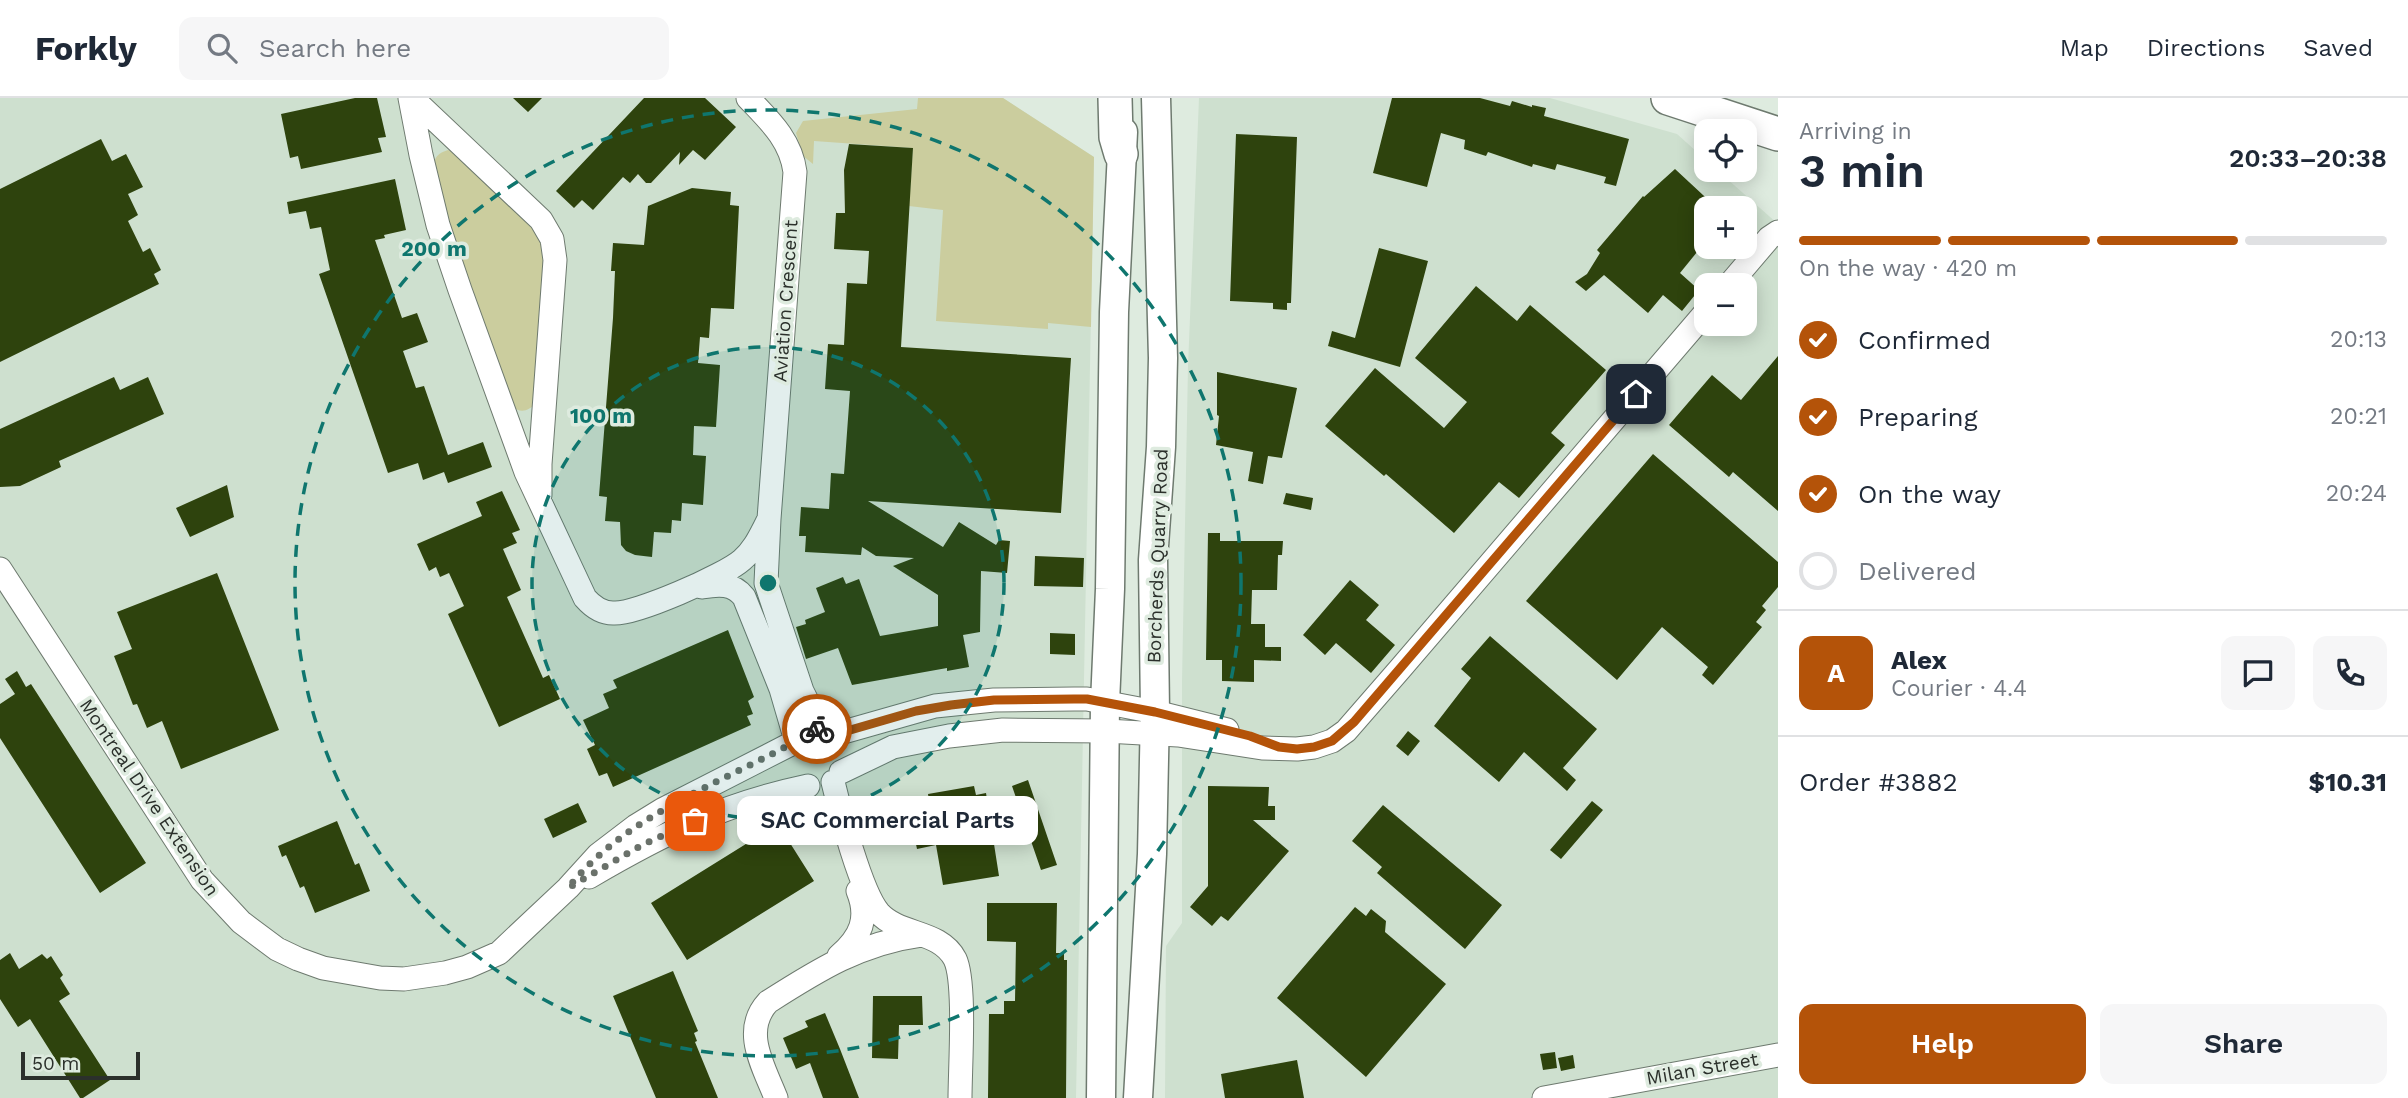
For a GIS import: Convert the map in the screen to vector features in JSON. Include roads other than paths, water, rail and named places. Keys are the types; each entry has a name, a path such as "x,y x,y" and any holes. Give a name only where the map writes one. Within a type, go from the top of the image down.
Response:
{"highway":[{"path":"1115,98 1116,137 1121,154"},
{"path":"1668,98 1778,134"}],"main road":[{"path":"1101,1098 1105,717 1110,589 1114,312 1125,98"},
{"name":"Borcherds Quarry Road","path":"1138,1098 1152,854 1153,560 1161,447 1163,358 1156,98"}],"street":[{"name":"Aviation Crescent","path":"411,98 541,220 552,239 555,260 540,464 540,506"},
{"name":"Aviation Crescent","path":"411,98 438,225 508,425 540,506 580,592 591,606 608,613 627,612 736,565 752,550 769,519"},
{"name":"Aviation Crescent","path":"748,98 783,136 795,172 769,519 766,571 768,591 802,691 827,732"},
{"path":"1739,273 1769,238 1778,232"},
{"path":"825,782 800,783 789,770 786,754 792,741 806,730 827,732 916,711 994,700 1074,699 1105,717 1154,723 1178,735 1262,748 1314,747 1332,741 1346,731 1694,326"},
{"name":"Montreal Drive Extension","path":"0,569 202,880 241,922 277,949 323,968 404,979 467,967 499,953 568,888 598,855 636,826 792,741"},
{"name":"Aviation Crescent","path":"685,589 729,585 739,590 744,597 781,689 792,741"},
{"name":"Montreal Drive Extension","path":"568,888 668,831 747,800 825,782 893,747 949,736 1105,717"},
{"path":"825,782 844,755 842,747 827,732"},
{"path":"825,782 873,903 887,919 935,939 950,952 959,972 960,1098"},
{"path":"825,782 864,917 857,937 831,963"},
{"path":"776,1098 756,1046 757,1021 768,1002 831,963 883,941 921,935"},
{"name":"Milan Street","path":"1544,1098 1778,1055"}],"place":[{"name":"SAC Commercial Parts","path":"695,821"}]}
